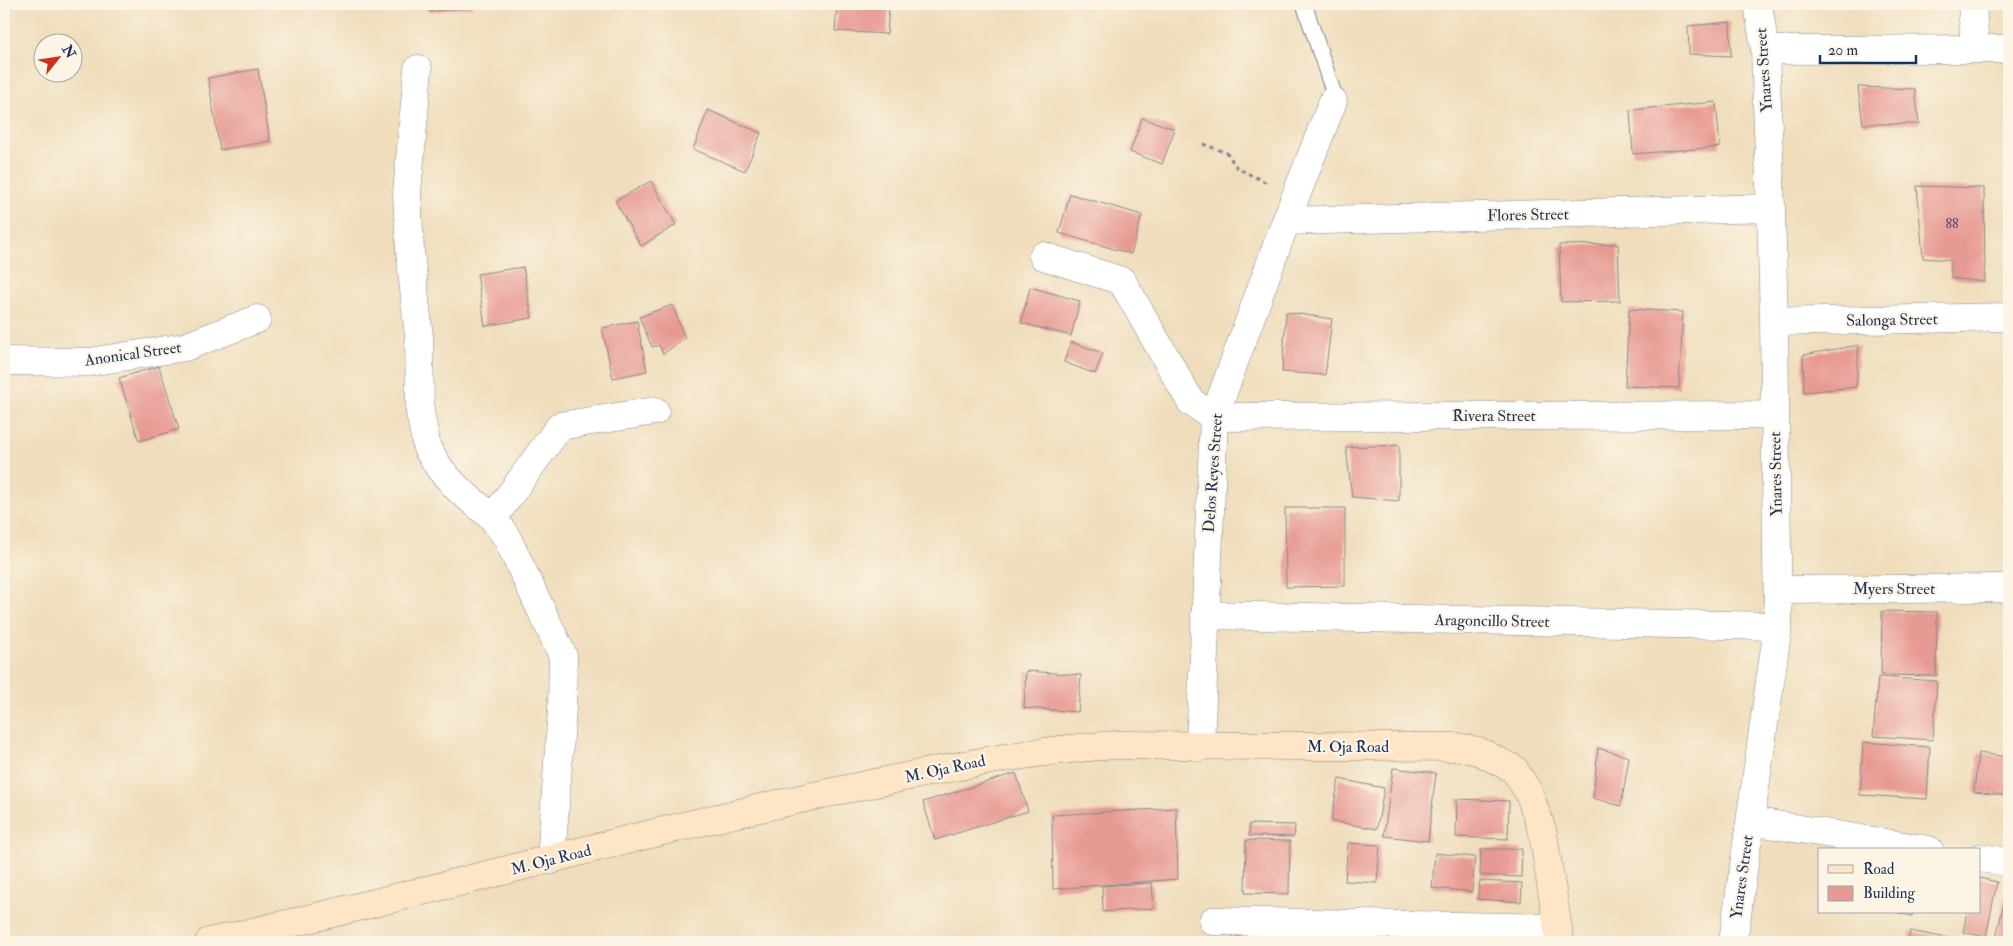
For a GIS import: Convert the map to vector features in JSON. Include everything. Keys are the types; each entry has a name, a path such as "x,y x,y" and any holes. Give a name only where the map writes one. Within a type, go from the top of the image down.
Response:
{"street":[{"name":"Ynares Street","path":"1733,942 1778,626 1771,208 1765,50 1758,4"},
{"path":"1972,4 1975,49"},
{"path":"1765,50 2009,49"},
{"path":"418,69 407,193 410,251 419,337 420,412 427,448 440,469 458,489 493,518 507,538 563,656 562,709 551,860"},
{"name":"Delos Reyes Street","path":"1200,747 1214,416 1333,101"},
{"name":"Flores Street","path":"1291,210 1771,208"},
{"path":"1043,256 1122,281 1191,402 1214,416"},
{"name":"Salonga Street","path":"1774,322 2009,317"},
{"name":"Anonical Street","path":"4,361 89,362 184,348 257,320"},
{"path":"493,518 560,426 655,411"},
{"name":"Rivera Street","path":"1214,416 1774,415"},
{"name":"Myers Street","path":"1778,590 2009,588"},
{"name":"Aragoncillo Street","path":"1205,615 1778,626"},
{"name":"M. Oja Road","path":"209,942 776,804 1003,756 1102,746 1458,747 1478,751 1514,769 1529,792 1543,833 1559,935"},
{"path":"1751,821 1917,848"},
{"path":"1980,858 2009,862"},
{"path":"1213,921 1275,933 1559,935"}],"lane":[{"path":"1304,4 1333,91 1333,101"}],"path":[{"path":"1203,144 1227,153 1237,168 1291,210"}],"building":[{"path":"428,4 472,4 472,7 429,12"},
{"path":"837,4 889,4 887,34 835,31"},
{"path":"1730,22 1731,56 1689,54 1688,26"},
{"path":"258,69 270,141 220,150 208,78"},
{"path":"1858,87 1915,89 1919,124 1863,124"},
{"path":"1716,102 1720,147 1633,154 1630,110"},
{"path":"708,110 761,133 745,171 693,149"},
{"path":"1142,118 1175,129 1162,164 1130,152"},
{"path":"651,181 676,225 641,246 615,201"},
{"path":"1917,186 1984,188 1985,282 1951,278 1950,260 1923,258"},
{"path":"1070,194 1142,215 1131,254 1059,233"},
{"path":"1618,244 1620,301 1561,302 1559,245"},
{"path":"523,267 532,318 485,326 477,274"},
{"path":"1030,287 1080,301 1071,336 1021,323"},
{"path":"672,305 685,338 663,354 659,345 652,347 639,317"},
{"path":"1629,309 1683,312 1679,388 1625,386"},
{"path":"1286,312 1332,319 1325,375 1282,372"},
{"path":"637,321 647,371 613,378 602,328"},
{"path":"1071,342 1103,353 1095,374 1064,362"},
{"path":"1859,345 1856,387 1804,392 1803,355"},
{"path":"159,366 179,429 139,441 119,378"},
{"path":"1399,445 1399,501 1352,497 1346,447"},
{"path":"1285,508 1345,508 1345,586 1286,587"},
{"path":"1882,611 1937,612 1936,676 1881,675"},
{"path":"1026,671 1081,675 1078,712 1024,708"},
{"path":"1878,677 1937,681 1933,740 1873,736"},
{"path":"1863,742 1930,747 1927,799 1860,795"},
{"path":"1598,748 1629,757 1621,806 1593,798"},
{"path":"1978,753 2009,757 2009,796 1974,792"},
{"path":"1393,768 1436,773 1428,841 1384,836"},
{"path":"1016,773 1028,811 935,840 923,802"},
{"path":"1339,779 1384,788 1377,829 1331,821"},
{"path":"1457,799 1509,801 1508,839 1456,837"},
{"path":"1176,808 1178,879 1053,889 1052,815"},
{"path":"1249,824 1295,825 1294,837 1249,836"},
{"path":"1246,840 1290,841 1289,894 1245,893"},
{"path":"1348,843 1380,845 1377,883 1345,881"},
{"path":"1481,849 1522,849 1521,877 1480,875"},
{"path":"1435,853 1475,857 1472,892 1432,888"},
{"path":"1980,878 1997,882 1986,937 1963,932 1967,914 1980,914"},
{"path":"1480,881 1522,883 1521,902 1477,899"},
{"path":"1152,883 1154,908 1103,912 1102,886"},
{"path":"2007,888 2009,889 2009,941 1996,938"},
{"path":"1910,931 1963,941 1963,942 1908,942"},
{"path":"1233,933 1267,934 1267,942 1233,942"}]}
